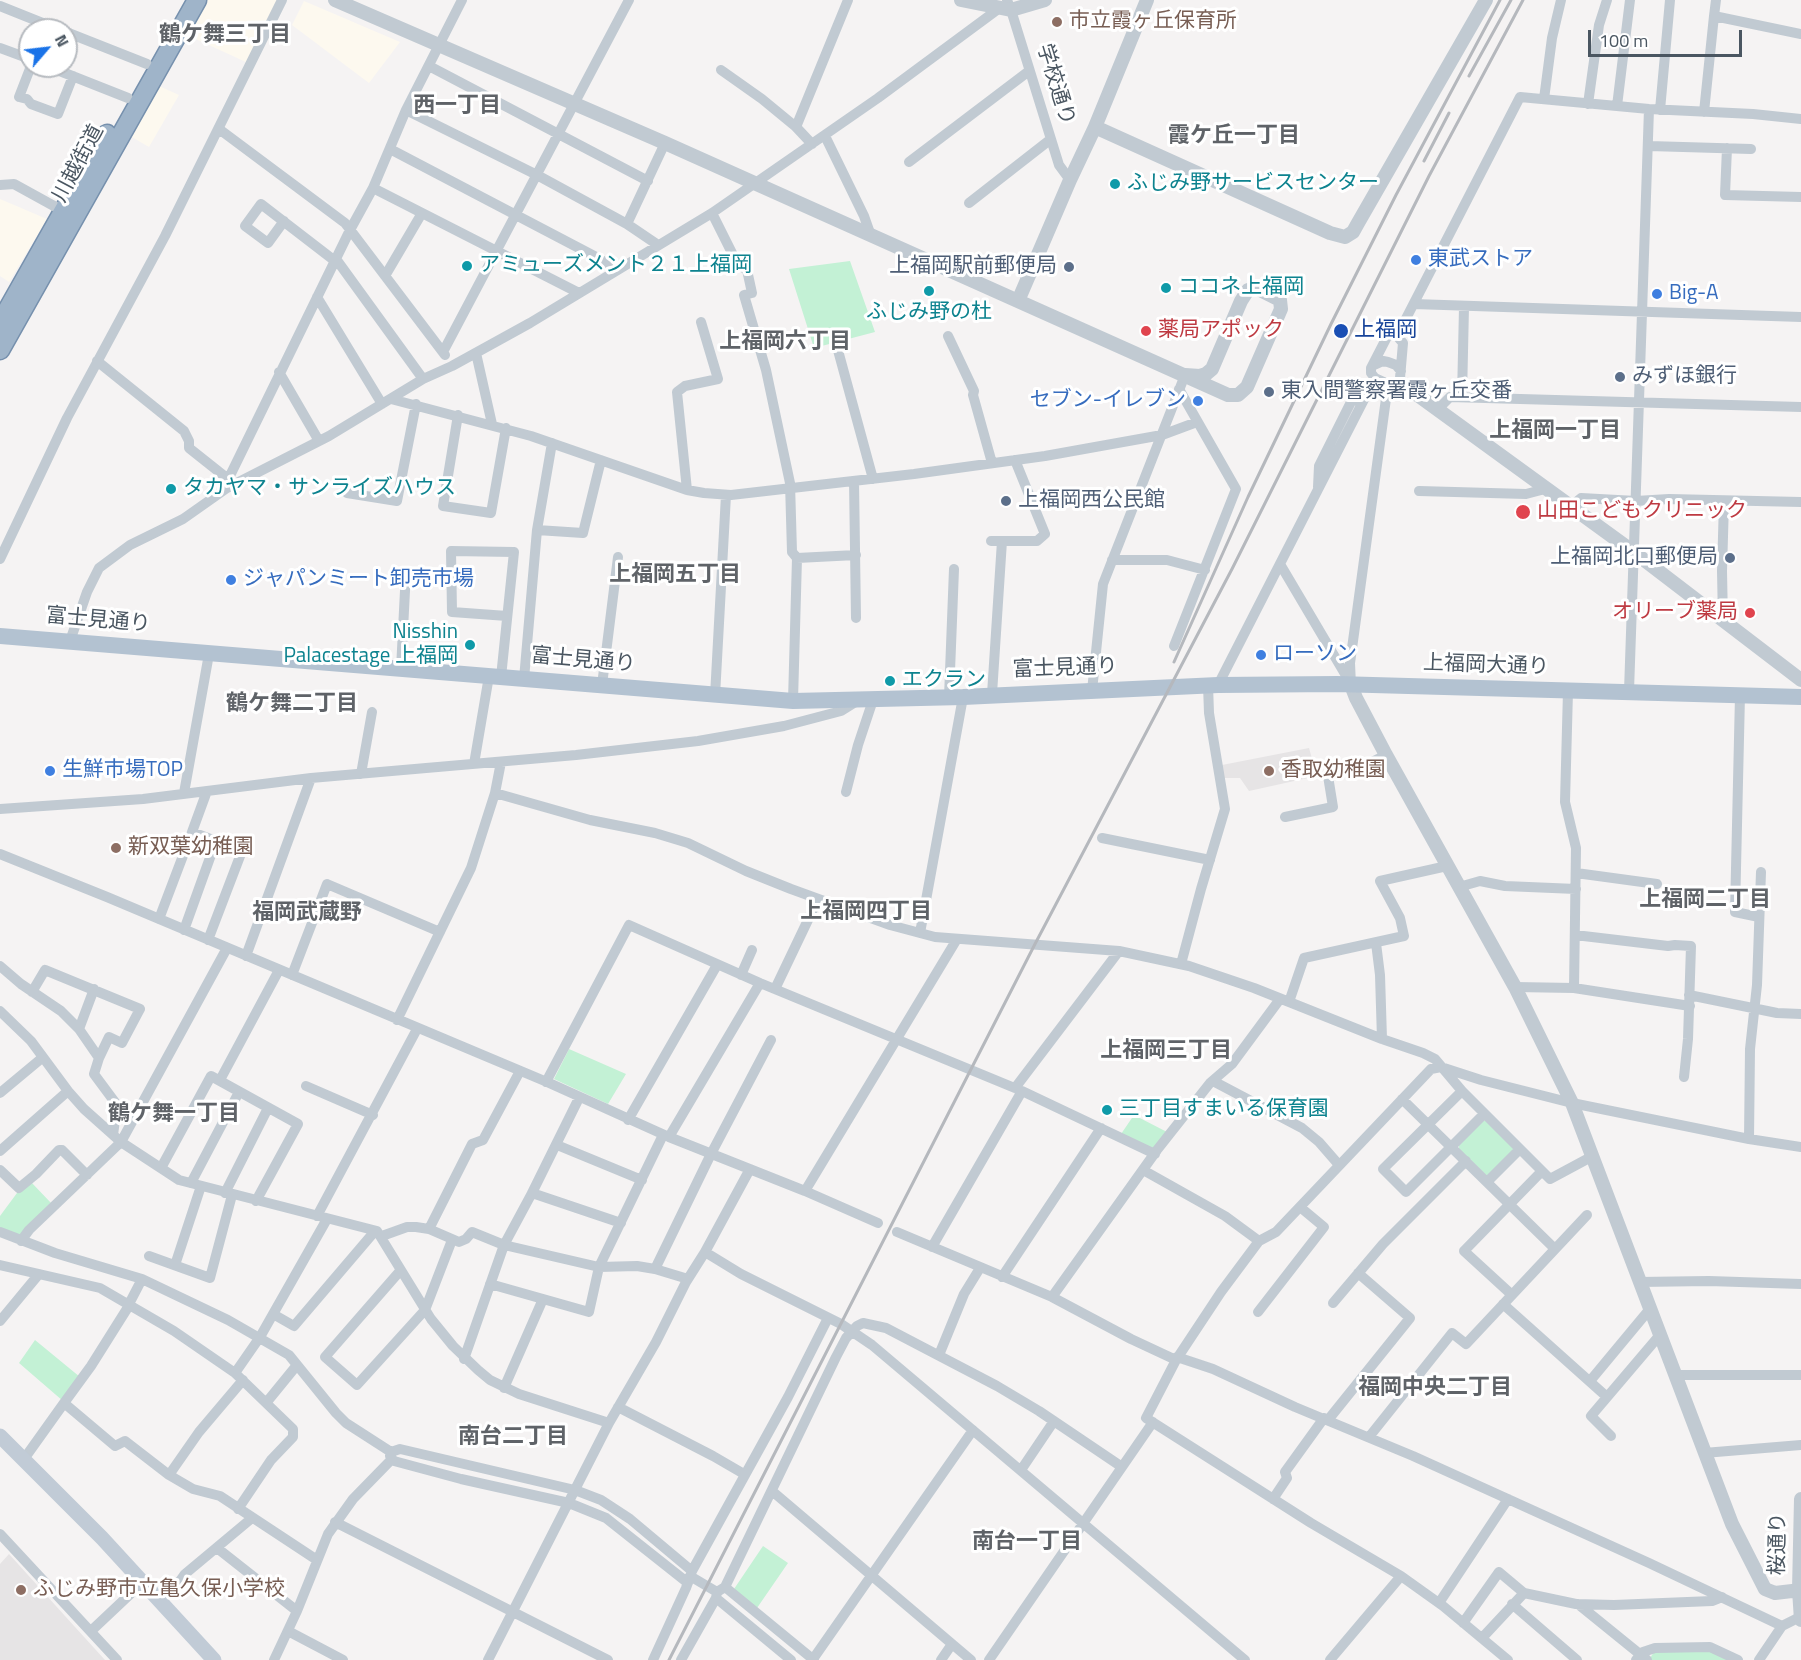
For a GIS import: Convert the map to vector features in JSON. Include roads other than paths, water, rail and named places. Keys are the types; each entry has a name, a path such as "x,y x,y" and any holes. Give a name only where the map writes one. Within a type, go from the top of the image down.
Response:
{"highway":[{"name":"川越街道","path":"0,323 183,0"},
{"name":"川越街道","path":"0,350 197,0"}],"main road":[{"name":"富士見通り","path":"0,636 793,701 956,697 1166,687"},
{"name":"上福岡大通り","path":"1166,687 1351,685 1801,697"},
{"path":"0,1436 143,1582 214,1660"}],"street":[{"path":"0,559 67,417 165,236 282,0"},
{"path":"335,0 665,143 754,184 1185,375 1219,391 1228,395 1238,395 1247,387 1281,309 1280,300 1256,288 1248,290 1241,301 1212,369 1212,380 1219,391"},
{"path":"222,491 279,372 373,188 406,110 462,0"},
{"path":"443,352 629,0"},
{"path":"796,127 848,0"},
{"path":"961,0 1006,6 1045,0"},
{"path":"1018,301 1095,127 1147,0"},
{"path":"1095,127 1330,233 1345,237 1353,232 1359,223 1486,0"},
{"path":"1544,99 1552,38 1561,0"},
{"path":"1588,104 1599,25 1607,0"},
{"path":"1617,106 1630,0"},
{"path":"1629,692 1649,146 1670,0"},
{"path":"1704,112 1716,0"},
{"path":"5,5 34,18"},
{"path":"70,641 87,592 99,568 130,545 183,519 247,476 319,441 423,379 476,353 712,213 825,136 1006,6"},
{"name":"学校通り","path":"1006,6 1059,165 1070,180"},
{"path":"1714,16 1801,33"},
{"path":"78,37 147,64"},
{"path":"0,48 18,55"},
{"path":"429,66 648,180"},
{"path":"721,70 762,99 796,127 812,144"},
{"path":"909,162 1029,71"},
{"path":"26,78 19,97 58,114 72,78"},
{"path":"78,78 128,98"},
{"path":"1397,336 1520,97 1655,110 1752,114 1801,119"},
{"path":"406,110 627,224 658,245"},
{"path":"219,129 345,223 452,366"},
{"path":"825,136 864,216 871,236"},
{"path":"969,203 1051,139"},
{"path":"627,224 665,143"},
{"path":"1649,146 1751,149"},
{"path":"390,148 598,258 606,263 612,272"},
{"path":"1727,148 1725,195 1801,197"},
{"path":"0,185 15,184 63,211"},
{"path":"373,188 579,293"},
{"path":"385,276 422,213"},
{"path":"712,213 738,265 747,270 752,293 744,295 765,370 790,488 792,552 797,558 793,701"},
{"path":"284,221 335,260 423,379"},
{"path":"317,297 386,402"},
{"path":"1414,304 1801,317"},
{"path":"1462,397 1464,307"},
{"path":"687,490 677,392 685,386 718,379 701,322"},
{"path":"1351,685 1350,663 1398,381 1403,346 1397,336 1391,334 1385,338 1372,366 1371,373 1375,378 1398,381 1635,553 1801,681"},
{"path":"948,336 974,391 973,395 992,463"},
{"path":"836,343 873,478"},
{"path":"476,353 492,424"},
{"path":"97,361 184,431 189,441 189,448 228,479"},
{"path":"1372,366 1383,361 1396,365 1398,381"},
{"path":"1185,375 1200,376 1212,369"},
{"path":"279,372 319,441"},
{"path":"1092,691 1103,584 1185,375"},
{"path":"1181,964 1225,809 1209,713 1213,685 1280,564 1375,378"},
{"path":"1174,646 1236,489 1179,389"},
{"path":"1438,410 1447,398 1462,397 1801,407"},
{"path":"386,402 416,405 492,424 687,490 704,494 726,495 854,481 1109,446 1162,435 1197,422"},
{"path":"347,493 397,501 416,405"},
{"path":"458,415 443,506 491,513 506,428"},
{"path":"524,678 537,530 552,443"},
{"path":"537,530 584,533 601,460"},
{"path":"992,694 996,541 1037,541 1045,534 1015,460"},
{"path":"854,481 856,618"},
{"path":"1419,491 1526,494 1545,489"},
{"path":"715,696 726,495"},
{"path":"1570,507 1581,498 1636,501 1669,499 1801,502"},
{"path":"1723,621 1724,502"},
{"path":"474,764 507,616 514,552 451,551 452,612 507,616"},
{"path":"797,558 856,555"},
{"path":"602,685 618,557"},
{"path":"1112,560 1167,560 1205,570"},
{"path":"1280,564 1351,685 1360,707 1515,987 1572,1103 1732,1524 1765,1589 1775,1593 1800,1590"},
{"path":"920,933 956,697 954,569"},
{"path":"401,669 406,571"},
{"path":"184,793 209,654"},
{"path":"1568,691 1565,802 1576,848 1574,988"},
{"path":"1740,695 1735,912 1759,917"},
{"path":"0,809 143,799 311,778 501,762 698,741 784,726 841,711 865,700"},
{"path":"846,792 858,745 865,700"},
{"path":"361,774 372,712"},
{"path":"1285,817 1333,807 1328,776 1359,768 1386,754"},
{"path":"397,1020 471,868 495,793 501,762"},
{"path":"246,956 311,778"},
{"path":"159,919 207,791"},
{"path":"495,793 590,820 635,828 688,843 746,871 819,899 934,937 1119,951 1181,964 1285,1000 1435,1059 1484,1114 1550,1179 1591,1157"},
{"path":"192,832 242,851 208,940"},
{"path":"1102,838 1210,860"},
{"path":"184,930 216,841"},
{"path":"0,854 546,1082 666,1136 805,1191 878,1223"},
{"path":"1052,1297 1155,1154 1213,1081 1232,1065 1285,1000 1304,958 1404,936 1400,918 1380,881 1448,866"},
{"path":"1749,1139 1750,1049 1756,1008 1761,872"},
{"path":"1576,873 1657,884"},
{"path":"1459,887 1480,881 1505,886 1575,890"},
{"path":"292,975 327,884 440,932"},
{"path":"775,989 819,899"},
{"path":"546,1082 629,926 759,983 1018,1089 1155,1154"},
{"path":"1575,935 1668,946 1691,946 1684,1077"},
{"path":"805,1191 957,939"},
{"path":"1376,943 1380,975 1382,1039"},
{"path":"21,1241 29,1230 87,1175 117,1139 227,948"},
{"path":"741,975 752,951"},
{"path":"932,1247 1018,1089 1119,951"},
{"path":"628,1120 717,964"},
{"path":"0,966 32,992 61,1011 79,1029 99,1058"},
{"path":"32,992 45,970 140,1009 122,1043 109,1037 94,1074 117,1105 117,1139"},
{"path":"220,1080 279,970"},
{"path":"490,1284 589,1312 599,1267 642,1180 666,1136 759,983"},
{"path":"1515,987 1574,988 1801,1014"},
{"path":"79,1029 94,989"},
{"path":"0,1011 31,1041 68,1091 117,1139 179,1180 256,1201 273,1203 378,1234 407,1227 429,1229 459,1242 466,1239 472,1232 504,1245 599,1267 637,1266 688,1279"},
{"path":"169,1475 239,1376 273,1314 417,1029"},
{"path":"655,1269 711,1154 771,1040"},
{"path":"0,1093 42,1058"},
{"path":"1508,1660 1401,1576 1272,1499 1146,1418 1176,1358 1259,1241 1276,1232 1431,1069 1441,1067 1510,1088 1572,1103 1749,1139 1801,1147"},
{"path":"429,1229 472,1144 483,1140 520,1071"},
{"path":"161,1168 211,1076 298,1124 256,1201"},
{"path":"1213,1081 1302,1128 1319,1142 1339,1165"},
{"path":"306,1086 373,1115"},
{"path":"0,1151 68,1091"},
{"path":"1462,1091 1383,1169 1406,1192 1484,1114"},
{"path":"175,1265 196,1185 239,1092"},
{"path":"464,1359 504,1245 579,1098"},
{"path":"1402,1098 1555,1249"},
{"path":"149,1256 210,1278 228,1194 268,1108"},
{"path":"1002,1277 1101,1128"},
{"path":"557,1145 642,1180"},
{"path":"0,1170 19,1188 36,1174 59,1149 87,1175"},
{"path":"1487,1182 1520,1149"},
{"path":"1333,1303 1383,1244 1466,1161"},
{"path":"488,1660 609,1423 750,1169"},
{"path":"1143,1170 1225,1216 1259,1241"},
{"path":"1512,1295 1464,1251 1542,1171"},
{"path":"532,1193 621,1223"},
{"path":"1258,1312 1324,1227 1300,1207"},
{"path":"1369,1437 1452,1333 1466,1344 1587,1215"},
{"path":"0,1232 55,1253 142,1279 260,1337 289,1355 324,1401 346,1423 391,1456 461,1479 569,1503 606,1518 690,1577 719,1592 814,1659 973,1430"},
{"path":"897,1232 980,1269 1052,1297 1131,1340 1176,1358 1206,1366 1369,1437 1782,1626"},
{"path":"378,1234 425,1310 464,1359 504,1388 609,1423"},
{"path":"273,1314 294,1326 378,1234"},
{"path":"400,1271 325,1357 357,1385 425,1310 452,1240"},
{"path":"705,1252 741,1274 852,1331 879,1350 1245,1660"},
{"path":"0,1265 100,1288 129,1304 174,1331 239,1376 293,1429 293,1437 271,1460 238,1509"},
{"path":"939,1355 964,1294 980,1269"},
{"path":"1272,1499 1287,1478 1285,1472 1410,1318 1358,1273"},
{"path":"0,1321 39,1274"},
{"path":"24,1459 91,1366 142,1279"},
{"path":"1639,1282 1709,1281 1801,1284"},
{"path":"504,1388 543,1299"},
{"path":"1503,1304 1607,1397"},
{"path":"1590,1381 1649,1310"},
{"path":"653,1660 690,1577 744,1474 788,1397 828,1318"},
{"path":"681,1660 772,1491 836,1357 852,1331 863,1323 874,1324 904,1337 997,1386 1122,1467"},
{"path":"1611,1436 1591,1416 1659,1336"},
{"path":"267,1403 297,1365"},
{"path":"1674,1375 1801,1375"},
{"path":"64,1403 115,1446 125,1442 169,1475 193,1489 220,1496 317,1560"},
{"path":"618,1407 744,1474"},
{"path":"1021,1470 1054,1421"},
{"path":"989,1660 1153,1422"},
{"path":"1704,1453 1801,1445"},
{"path":"274,1660 297,1611 322,1545 335,1522 391,1456 400,1449 575,1490 601,1500 630,1519 690,1577"},
{"path":"772,1491 971,1660"},
{"path":"1439,1604 1508,1499"},
{"name":"桜通り","path":"1801,1499 1801,1619"},
{"path":"161,1601 175,1588 185,1574 252,1518"},
{"path":"335,1522 608,1660"},
{"path":"2,1542 117,1660"},
{"path":"217,1548 297,1611"},
{"path":"1463,1623 1500,1572 1524,1593 1578,1604 1654,1604 1712,1601 1722,1597"},
{"path":"1330,1660 1401,1576"},
{"path":"91,1631 143,1582"},
{"path":"719,1592 791,1660"},
{"path":"1482,1638 1524,1593"},
{"path":"1578,1604 1641,1658 1654,1648 1710,1647 1738,1660"},
{"path":"1512,1605 1577,1660"},
{"path":"1759,1660 1782,1626 1801,1619"},
{"path":"288,1631 343,1660"},
{"path":"941,1660 952,1644"}],"railway":[{"path":"1174,662 1248,497 1331,324 1396,195 1500,0"},
{"path":"1469,76 1511,0"},
{"path":"669,1660 1035,944 1232,569 1429,176 1523,0"},
{"path":"1424,161 1449,113"}],"place":[{"name":"市立霞ヶ丘保育所","path":"1057,22"},
{"name":"ふじみ野サービスセンター","path":"1115,184"},
{"name":"東武ストア","path":"1416,260"},
{"name":"アミューズメント２１上福岡","path":"467,266"},
{"name":"上福岡駅前郵便局","path":"1069,267"},
{"name":"ココネ上福岡","path":"1166,288"},
{"name":"ふじみ野の杜","path":"929,291"},
{"name":"Big-A","path":"1657,294"},
{"name":"薬局アポック","path":"1146,331"},
{"name":"上福岡","path":"1341,331"},
{"name":"みずほ銀行","path":"1620,377"},
{"name":"東入間警察署霞ヶ丘交番","path":"1269,392"},
{"name":"セブン-イレブン","path":"1198,401"},
{"name":"タカヤマ・サンライズハウス","path":"171,489"},
{"name":"上福岡西公民館","path":"1006,501"},
{"name":"山田こどもクリニック","path":"1523,512"},
{"name":"上福岡北口郵便局","path":"1730,558"},
{"name":"ジャパンミート卸売市場","path":"231,580"},
{"name":"オリーブ薬局","path":"1750,613"},
{"name":"Nisshin Palacestage 上福岡","path":"470,645"},
{"name":"ローソン","path":"1261,655"},
{"name":"エクラン","path":"890,681"},
{"name":"生鮮市場TOP","path":"50,771"},
{"name":"香取幼稚園","path":"1269,771"},
{"name":"新双葉幼稚園","path":"116,848"},
{"name":"三丁目すまいる保育園","path":"1107,1110"},
{"name":"ふじみ野市立亀久保小学校","path":"21,1590"}],"district":[{"name":"鶴ケ舞三丁目","path":"225,36"},
{"name":"西一丁目","path":"457,107"},
{"name":"霞ケ丘一丁目","path":"1234,137"},
{"name":"上福岡六丁目","path":"785,343"},
{"name":"上福岡一丁目","path":"1555,432"},
{"name":"上福岡五丁目","path":"675,576"},
{"name":"鶴ケ舞二丁目","path":"292,705"},
{"name":"上福岡二丁目","path":"1705,901"},
{"name":"上福岡四丁目","path":"866,913"},
{"name":"福岡武蔵野","path":"307,914"},
{"name":"上福岡三丁目","path":"1166,1052"},
{"name":"鶴ケ舞一丁目","path":"174,1115"},
{"name":"福岡中央二丁目","path":"1435,1389"},
{"name":"南台二丁目","path":"513,1438"},
{"name":"南台一丁目","path":"1027,1543"}]}
